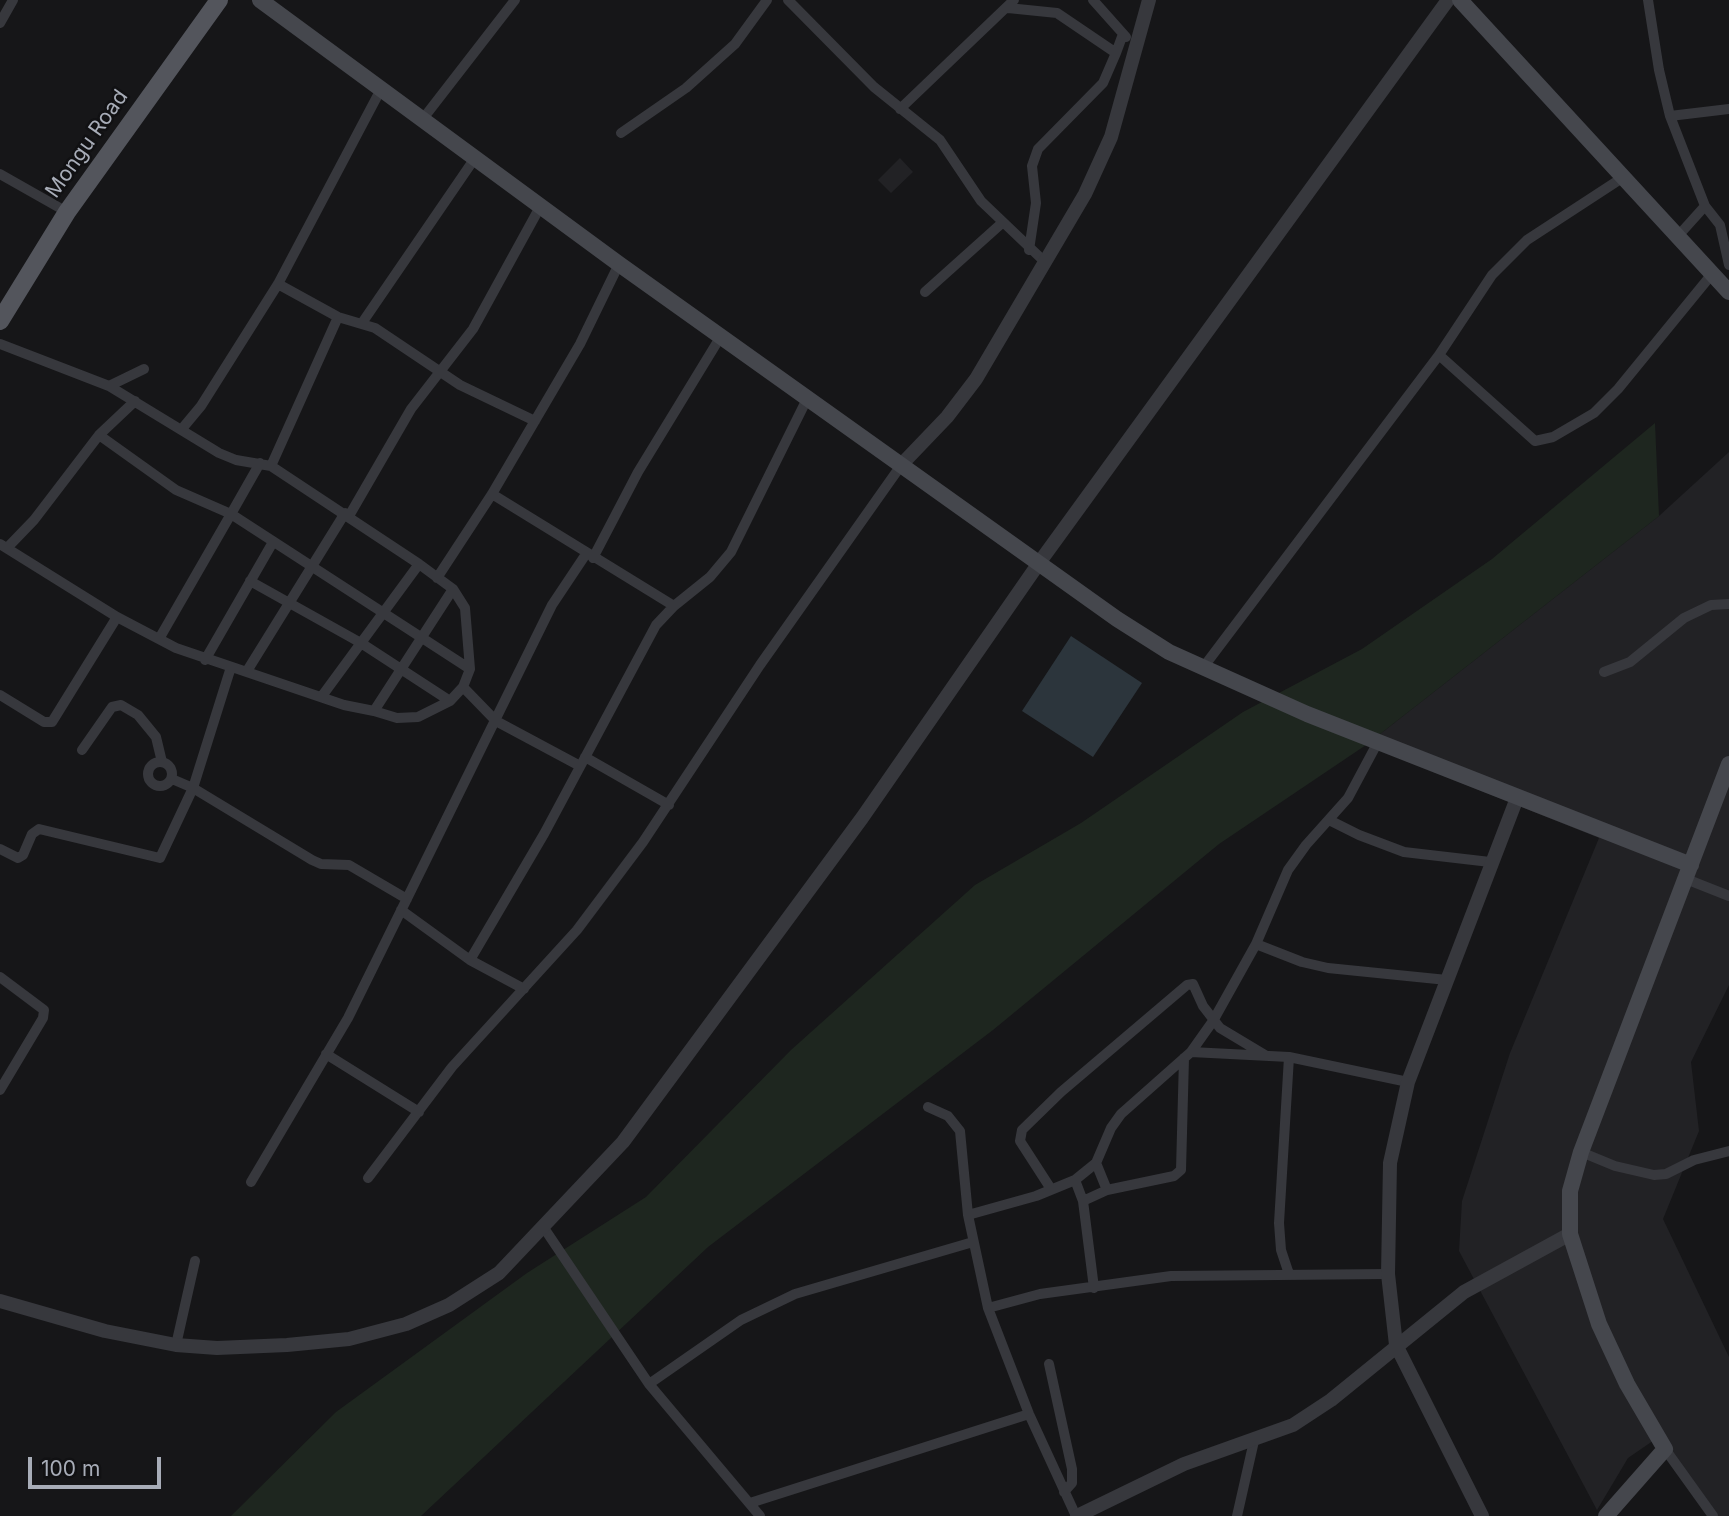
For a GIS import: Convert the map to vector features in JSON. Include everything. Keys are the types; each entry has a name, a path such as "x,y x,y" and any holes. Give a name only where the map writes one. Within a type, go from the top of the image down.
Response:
{"main road":[{"name":"Mongu Road","path":"0,320 66,212 219,0"},
{"path":"260,0 540,207 1117,620 1202,668 1689,872"},
{"path":"1460,0 1729,292"},
{"path":"1606,1516 1665,1449 1627,1384 1599,1324 1570,1234 1570,1191 1581,1152 1729,764"}],"street":[{"path":"0,23 13,0"},
{"path":"422,120 515,0"},
{"path":"621,134 686,88 725,53 753,23 767,0"},
{"path":"788,0 900,109 940,140 981,201 1029,250 1046,263"},
{"path":"1093,0 1135,47"},
{"path":"368,1178 487,1025 524,989 577,930 669,805 760,665 902,464 947,417 976,379 1085,194 1111,137 1149,0"},
{"path":"0,1301 104,1331 176,1345 217,1348 349,1339 407,1324 449,1305 499,1273 623,1142 862,818 1040,563 1447,0"},
{"path":"1648,0 1658,70 1670,116 1705,206 1725,236 1729,265"},
{"path":"900,109 1011,4 1056,13 1116,53"},
{"path":"1029,250 1036,203 1032,166 1034,159 1053,131 1103,83 1123,34"},
{"path":"181,430 201,406 278,284 380,91"},
{"path":"1670,116 1729,109"},
{"path":"362,323 474,158"},
{"path":"0,174 66,212"},
{"path":"1202,668 1439,355 1469,306 1513,253 1622,178"},
{"path":"1678,236 1705,206"},
{"path":"247,671 411,409 473,329 540,207"},
{"path":"925,292 1002,223"},
{"path":"437,578 492,494 580,344 619,264"},
{"path":"1439,355 1535,441 1553,437 1594,413 1618,389 1712,274"},
{"path":"278,284 338,317 362,323 482,397 535,421"},
{"path":"159,639 231,514 266,464 299,407 321,348 338,317"},
{"path":"251,1182 348,1018 552,605 590,556 721,336"},
{"path":"0,344 109,386 135,401 219,453 236,460 266,464 347,515 453,589 465,608 470,669 463,687 450,701 418,717 397,718 322,696 205,660 159,639 117,617 4,546 34,520 99,435 135,401"},
{"path":"109,386 144,369"},
{"path":"470,960 656,625 674,606 710,577 731,552 808,397"},
{"path":"99,435 176,489 231,514 470,669"},
{"path":"492,494 674,606"},
{"path":"205,660 273,542"},
{"path":"322,696 419,564"},
{"path":"250,581 361,643 450,701"},
{"path":"374,711 453,589"},
{"path":"1604,672 1630,662 1684,618 1711,605 1729,604"},
{"path":"0,695 44,722 52,722 117,617"},
{"path":"0,849 18,858 23,855 32,834 39,829 160,859 193,788 231,667"},
{"path":"463,687 496,721 669,805"},
{"path":"82,750 107,714 121,705 138,715 156,737 162,762 171,768 172,779"},
{"path":"968,1215 1075,1180 1096,1163 1111,1128 1121,1114 1188,1055 1213,1021 1255,944 1288,870 1356,787 1378,740"},
{"path":"162,762 149,769 151,783 165,786 172,779"},
{"path":"172,779 193,788 312,860 321,864 349,865 407,899"},
{"path":"1482,1516 1396,1345 1388,1274 1390,1163 1408,1082 1490,862 1517,798"},
{"path":"1329,820 1404,852 1490,862"},
{"path":"1689,872 1729,896"},
{"path":"401,910 470,960 524,989"},
{"path":"1255,944 1302,962 1328,968 1447,980"},
{"path":"0,977 44,1010 43,1018 0,1090"},
{"path":"1051,1189 1020,1142 1021,1130 1029,1120 1168,999 1190,984 1213,1021 1235,1040 1265,1055"},
{"path":"326,1054 419,1112"},
{"path":"1188,1055 1289,1057 1408,1082"},
{"path":"1083,1201 1107,1190 1165,1179 1181,1170 1188,1055"},
{"path":"1289,1057 1279,1223 1281,1250 1289,1274"},
{"path":"928,1107 948,1116 956,1122 960,1131 968,1215 988,1308 1029,1414 1077,1516 1184,1464 1293,1425 1331,1400 1464,1292 1570,1234"},
{"path":"1581,1152 1615,1166 1661,1175 1694,1160 1729,1151"},
{"path":"1096,1163 1107,1190"},
{"path":"1075,1180 1083,1201 1094,1288"},
{"path":"544,1228 649,1384 760,1516"},
{"path":"649,1384 741,1320 795,1294 973,1242"},
{"path":"176,1345 195,1261"},
{"path":"988,1308 1040,1294 1171,1276 1388,1274"},
{"path":"1049,1364 1072,1469 1072,1483 1064,1492"},
{"path":"750,1503 1029,1414"},
{"path":"1237,1516 1254,1441"},
{"path":"1665,1449 1713,1516"}],"shaded area":[{"path":"900,158 913,172 891,193 878,180"},
{"path":"1655,423 1659,516 1366,745 1219,844 993,1030 708,1247 421,1516 231,1516 336,1412 527,1273 646,1197 791,1050 975,885 1081,823 1243,712 1362,649 1492,559"},
{"path":"1729,452 1729,985 1691,1062 1699,1131 1663,1219 1729,1357 1729,1516 1715,1516 1660,1436 1628,1458 1597,1510 1459,1251 1462,1201 1510,1053 1599,838 1366,745 1659,516"},
{"path":"1071,636 1142,683 1093,757 1022,711"}]}
